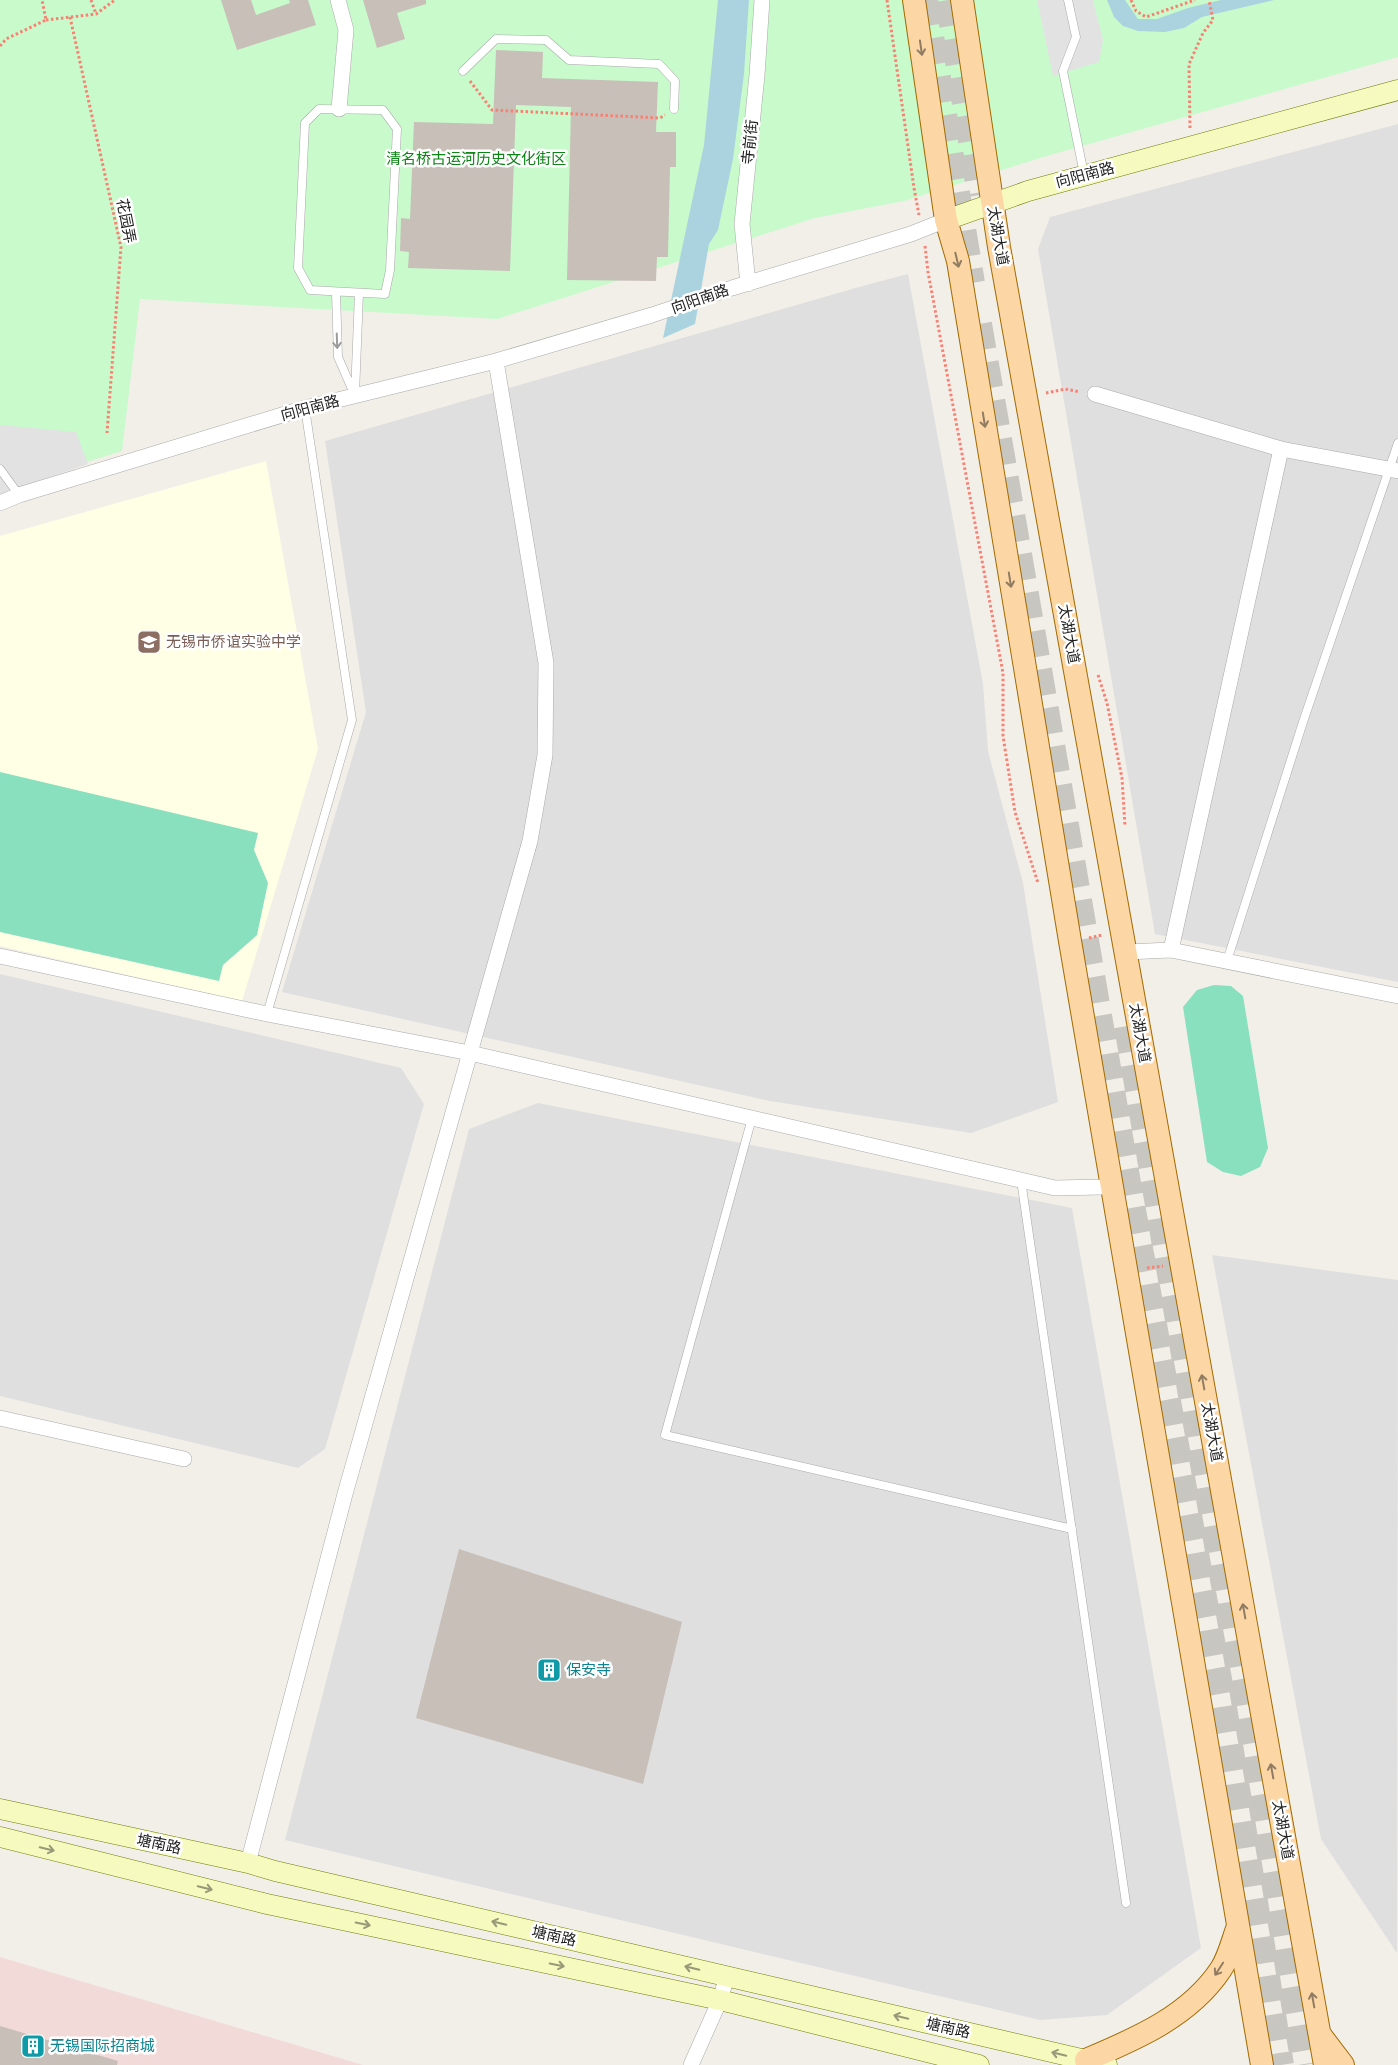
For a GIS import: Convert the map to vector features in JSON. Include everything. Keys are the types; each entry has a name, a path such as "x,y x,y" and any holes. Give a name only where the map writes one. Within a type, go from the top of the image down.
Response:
{"main road":[{"path":"914,0 946,220 958,261 1070,941 1262,2065"},
{"name":"太湖大道","path":"962,0 992,205 1325,2065"},
{"name":"向阳南路","path":"946,220 992,205 1012,196 1398,90"},
{"name":"塘南路","path":"0,1809 248,1863 1096,2063"},
{"name":"塘南路","path":"0,1837 267,1904 720,2000 979,2065"},
{"path":"1096,2063 1166,2022 1196,1998 1222,1968 1238,1925"},
{"path":"1319,2033 1343,2065"}],"street":[{"path":"338,0 346,30 339,109"},
{"name":"寺前街","path":"748,284 742,224 757,75 762,0"},
{"name":"向阳南路","path":"0,503 19,495 305,408 496,361 652,315 732,288 923,230 946,220"},
{"path":"248,1863 345,1494 530,841 545,755 546,663 496,361"},
{"path":"1095,394 1281,448 1394,470"},
{"path":"1171,950 1281,448"},
{"path":"1124,941 1398,996"},
{"path":"0,956 267,1014 470,1053 1055,1188 1101,1187 1111,1184"},
{"path":"0,1418 184,1459"},
{"path":"691,2065 720,2000 727,1976"}],"lane":[{"path":"1068,0 1076,37 1063,71 1084,176"},
{"path":"463,71 496,39 546,40 570,60 659,64 675,81 674,109"},
{"path":"319,109 383,110 397,129 390,270 385,294 336,292 310,290 298,268 305,123 319,109"},
{"path":"336,292 338,357 355,396"},
{"path":"355,396 359,293"},
{"path":"267,1014 352,720 305,408"},
{"path":"1227,961 1303,722 1394,470 1398,443"},
{"path":"0,469 19,495"},
{"path":"752,1118 665,1435 1072,1529"},
{"path":"1021,1180 1126,1903"}],"path":[{"path":"42,0 46,20"},
{"path":"91,0 96,14"},
{"path":"0,46 6,39 46,20 96,14 115,0"},
{"path":"887,0 914,188 923,230"},
{"path":"1131,0 1136,10 1146,17 1194,0"},
{"path":"1195,145 1189,124 1189,64 1203,33 1213,20 1209,0"},
{"name":"花园弄","path":"70,17 121,247 107,433"},
{"path":"463,71 492,110 660,118 674,109"},
{"path":"1046,393 1065,389 1095,394"},
{"path":"1070,941 1124,941"},
{"path":"1126,1272 1181,1262"}],"shaded area":[{"path":"1037,0 1093,0 1103,40 1099,62 1053,76"},
{"path":"1398,124 1398,982 1155,934 1038,249 1050,217"},
{"path":"908,274 983,684 988,751 1023,883 1058,1102 971,1133 770,1101 282,992 366,712 325,441"},
{"path":"0,425 76,432 88,464 0,494"},
{"name":"无锡市侨谊实验中学","path":"266,461 318,749 242,1001 0,946 0,536"},
{"path":"0,974 401,1068 424,1104 325,1449 298,1468 0,1396"},
{"path":"538,1103 1072,1208 1201,1948 1107,2015 1040,2020 285,1840 469,1129"},
{"path":"1212,1255 1398,1280 1397,1953 1321,1839"},
{"path":"0,1957 363,2065 0,2065"}],"green space":[{"name":"清名桥古运河历史文化街区","path":"0,0 1398,0 1398,57 1043,157 904,201 815,218 497,319 140,299 122,451 0,489"},
{"path":"0,772 258,833 254,850 268,883 257,935 223,965 219,981 0,932"},
{"path":"1214,985 1231,986 1243,996 1268,1148 1260,1167 1241,1176 1223,1172 1207,1162 1183,1007 1197,990"}],"water":[{"path":"718,0 749,0 744,74 733,159 718,230 709,244 695,324 663,338 704,145"},
{"path":"1107,0 1125,0 1138,19 1157,19 1188,8 1221,0 1274,0 1202,17 1184,28 1165,32 1138,31 1123,26 1114,17"}],"building":[{"path":"221,0 251,0 256,15 290,3 289,0 308,0 316,25 237,50"},
{"path":"363,0 426,0 426,4 397,13 405,39 377,48"},
{"path":"496,50 543,52 542,78 658,82 656,132 676,132 676,167 670,167 668,257 657,257 656,281 567,280 571,107 516,105 510,271 408,268 409,252 400,251 401,218 410,219 414,122 493,124"},
{"name":"保安寺","path":"459,1549 682,1622 643,1784 416,1718"},
{"name":"无锡国际招商城","path":"0,2026 118,2061 117,2065 0,2065"}],"tunnel":[{"path":"925,0 972,283"},
{"path":"948,0 980,195"},
{"path":"979,324 1128,1183 1223,1701 1281,2065"},
{"path":"1127,1026 1254,1758 1304,2065"}],"place":[{"name":"无锡市侨谊实验中学","path":"149,642"},
{"name":"保安寺","path":"549,1670"},
{"name":"无锡国际招商城","path":"33,2046"}]}
